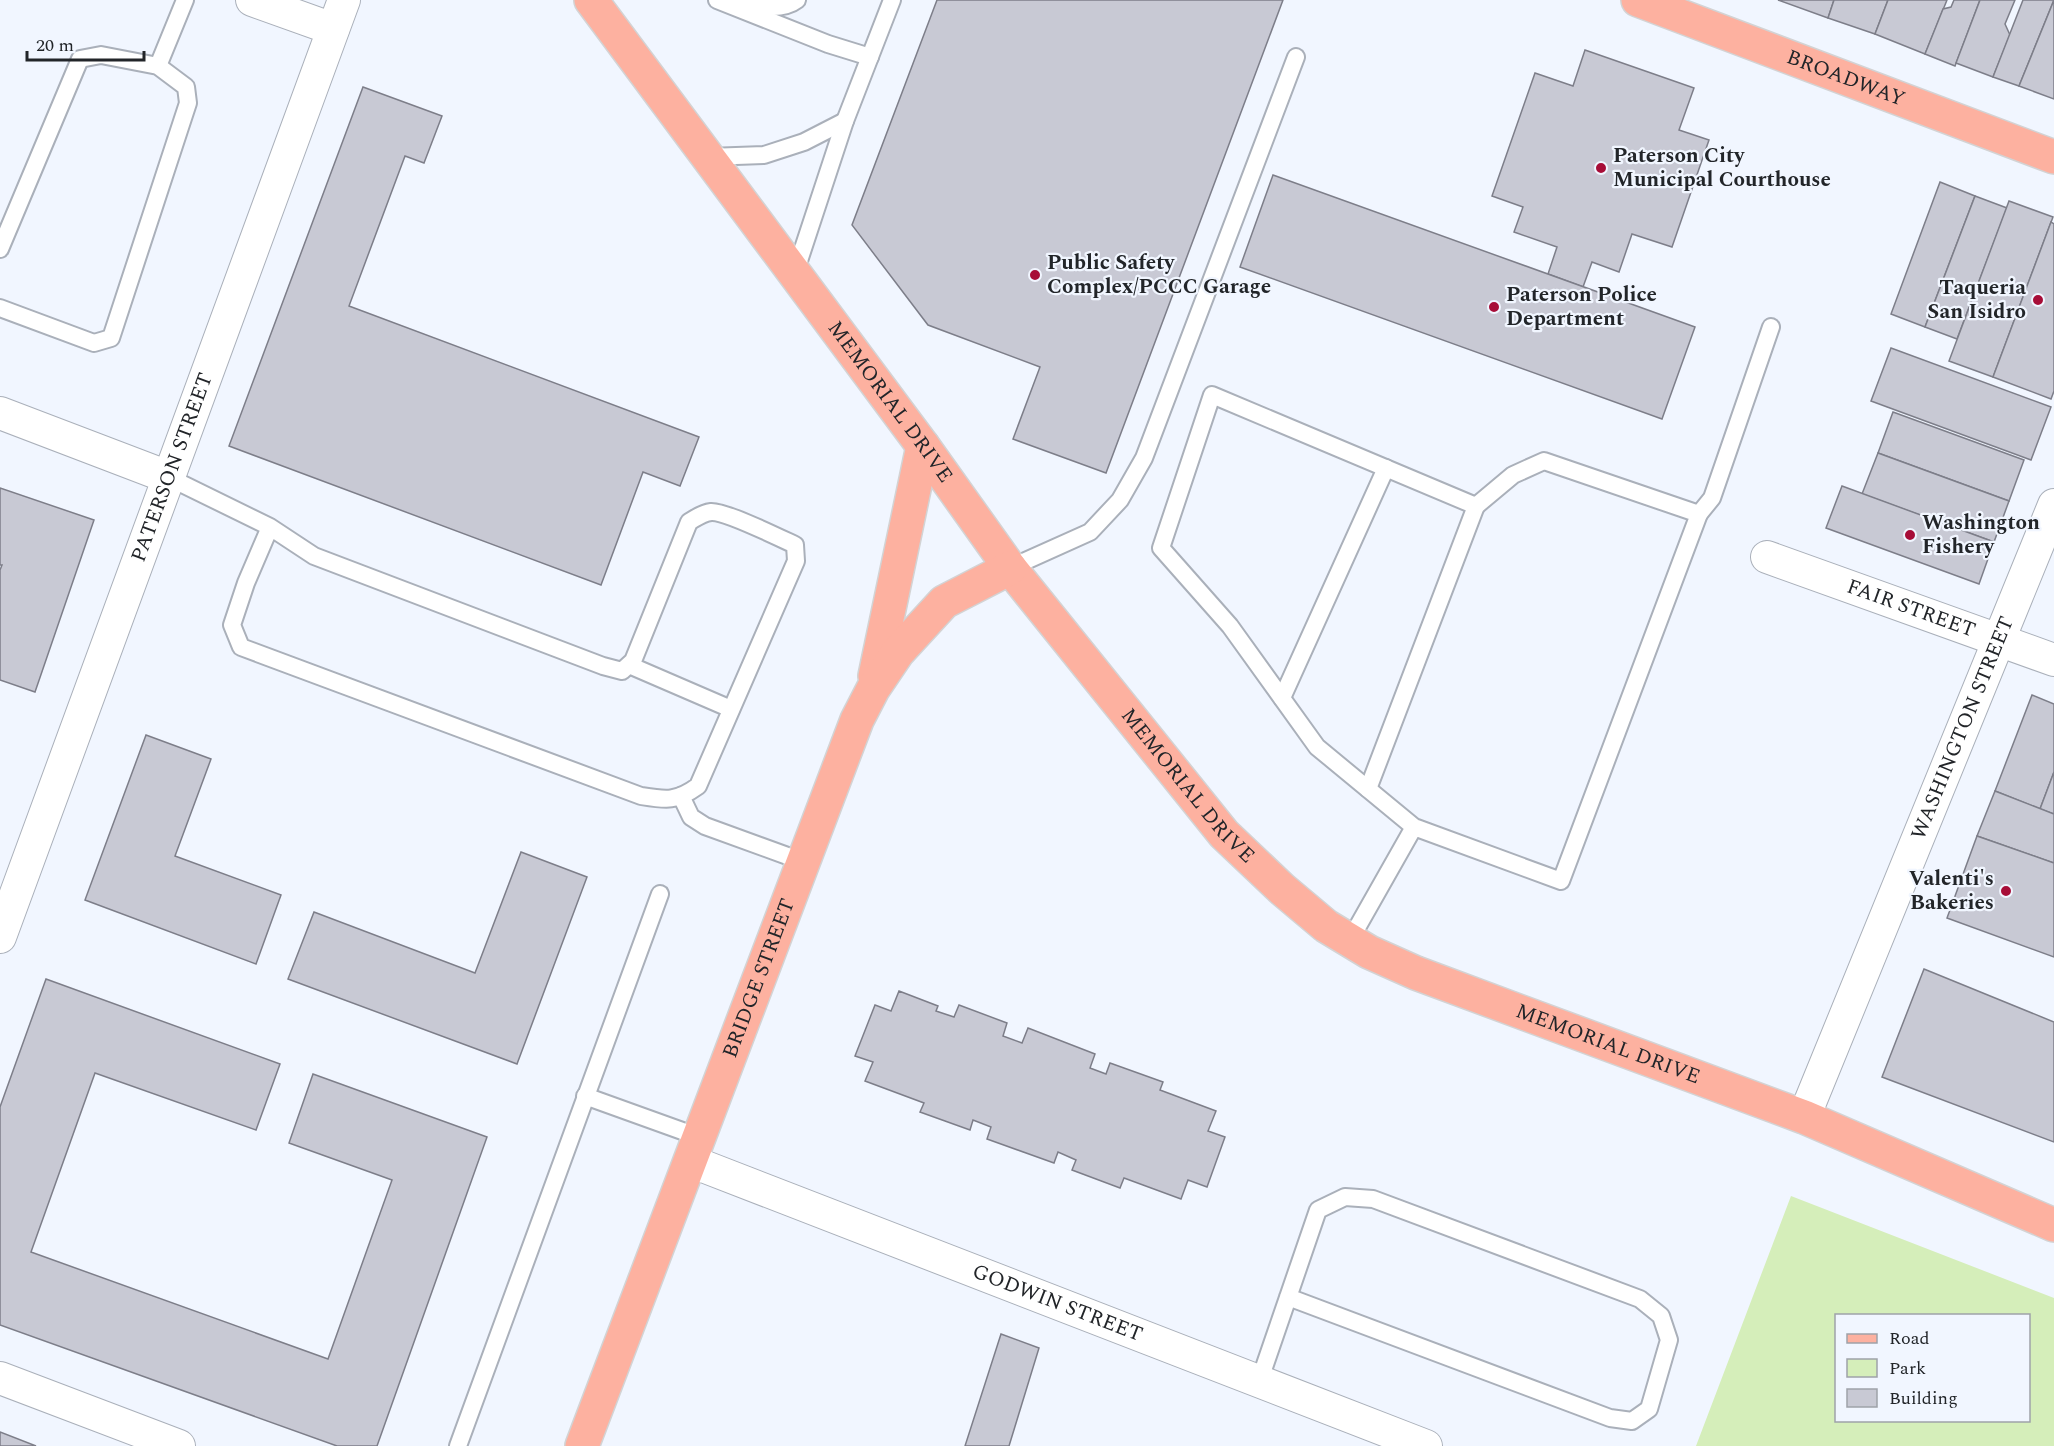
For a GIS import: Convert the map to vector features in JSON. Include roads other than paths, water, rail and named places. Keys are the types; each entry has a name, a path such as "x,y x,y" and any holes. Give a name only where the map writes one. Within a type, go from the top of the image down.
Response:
{"main road":[{"name":"MEMORIAL DRIVE","path":"591,0 923,446 1010,567 1224,834 1282,889 1326,926 1369,952 1416,973 1804,1118 2054,1225"},
{"name":"BROADWAY","path":"1638,0 2054,157"},
{"path":"873,689 923,446"},
{"name":"BRIDGE STREET","path":"582,1446 857,720 873,689 898,652 944,602 1010,567"}],"street":[{"path":"252,0 333,29"},
{"name":"PATERSON STREET","path":"0,937 344,0"},
{"path":"0,413 168,477"},
{"name":"WASHINGTON STREET","path":"1804,1118 2054,505"},
{"name":"FAIR STREET","path":"1767,557 2054,660"},
{"name":"GODWIN STREET","path":"694,1149 1259,1382 1426,1446"},
{"path":"0,1378 171,1445"}],"lane":[{"path":"158,66 185,0"},
{"path":"717,0 828,44 870,57"},
{"path":"731,0 762,7 791,5 797,0"},
{"path":"795,273 845,121 892,0"},
{"path":"0,249 80,59 101,55 158,66 186,87 188,103 111,338 94,343 0,309"},
{"path":"1010,567 1090,532 1120,500 1144,458 1296,57"},
{"path":"708,157 764,155 804,142 845,121"},
{"path":"1476,506 1212,395 1161,548 1230,626 1317,747 1414,827 1561,881 1699,514 1712,498 1771,327"},
{"path":"1368,789 1476,506 1513,475 1544,461 1699,514"},
{"path":"1282,698 1386,468"},
{"path":"168,477 270,526 314,556 621,671 633,662 689,522 699,515 712,512 795,545 796,561 698,786 669,801 641,796 241,647 232,625 246,583 270,526"},
{"path":"629,665 731,709"},
{"path":"681,796 691,817 705,826 804,861"},
{"path":"1350,940 1414,827"},
{"path":"458,1446 660,894"},
{"path":"585,1096 694,1149"},
{"path":"1259,1382 1288,1297 1318,1210 1345,1197 1373,1199 1640,1299 1661,1316 1669,1340 1649,1409 1632,1421 1610,1418 1288,1297"}],"place":[{"name":"Paterson City Municipal Courthouse","path":"1601,168"},
{"name":"Public Safety Complex/PCCC Garage","path":"1035,275"},
{"name":"Taqueria San Isidro","path":"2038,300"},
{"name":"Paterson Police Department","path":"1494,307"},
{"name":"Washington Fishery","path":"1910,535"},
{"name":"Valenti's Bakeries","path":"2006,891"}]}
